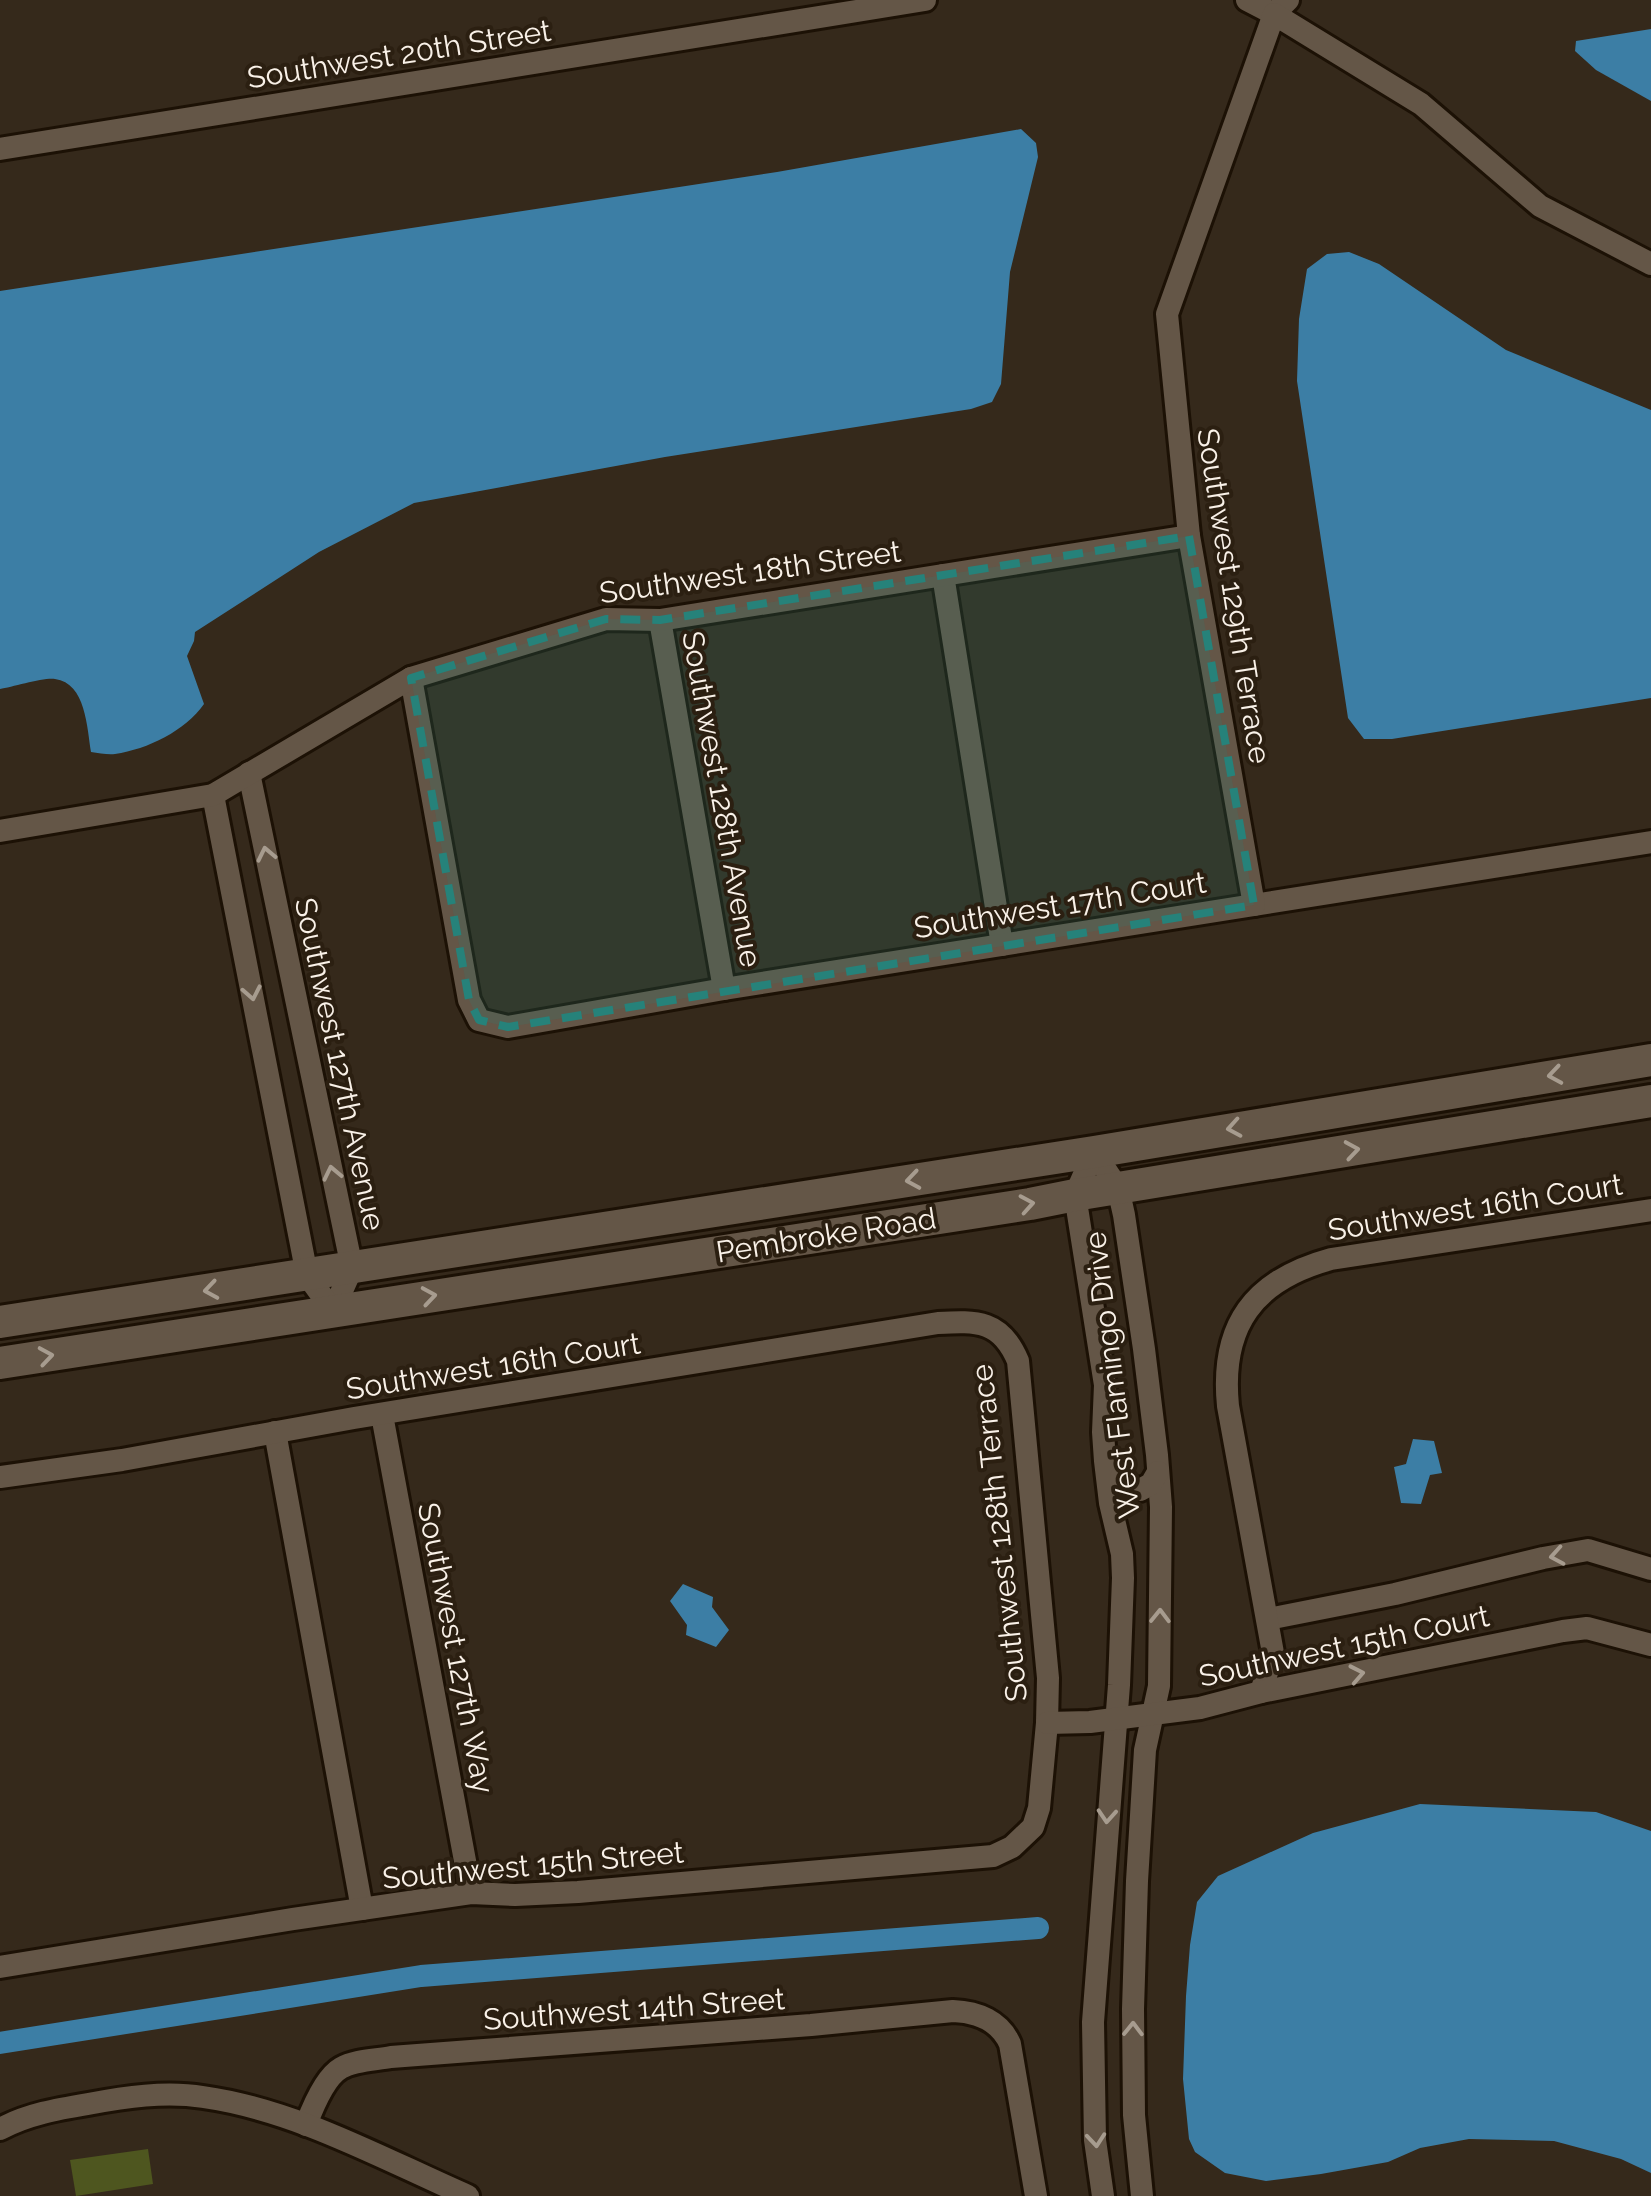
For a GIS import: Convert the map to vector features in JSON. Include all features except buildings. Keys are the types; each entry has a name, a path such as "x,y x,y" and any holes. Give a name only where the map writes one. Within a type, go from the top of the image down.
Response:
{"main road":[{"name":"Pembroke Road","path":"0,1322 1094,1152 1651,1060"},
{"name":"Pembroke Road","path":"0,1363 1030,1204 1651,1100"}],"street":[{"name":"Southwest 20th Street","path":"0,149 925,0"},
{"path":"1247,0 1281,7 1420,104 1540,206 1651,264"},
{"name":"Southwest 129th Terrace","path":"1254,904 1189,536 1167,314 1281,7"},
{"name":"Southwest 18th Street","path":"0,831 213,795 410,678 606,619 660,620 1189,536"},
{"path":"943,575 1002,945"},
{"name":"Southwest 128th Avenue","path":"660,620 724,989"},
{"name":"Southwest 17th Court","path":"410,678 468,1000 480,1020 508,1027 724,989 1651,842"},
{"name":"Southwest 127th Avenue","path":"249,773 352,1268 333,1311"},
{"path":"213,795 307,1275 333,1311"},
{"name":"West Flamingo Drive","path":"1094,1152 1118,1188 1148,1380 1161,1507 1158,1686 1145,1750 1133,2026 1134,2114 1142,2196"},
{"name":"West Flamingo Drive","path":"1094,1152 1074,1195 1116,1430 1124,1502 1119,1685 1093,2022 1095,2140 1104,2196"},
{"name":"Southwest 16th Court","path":"1268,1619 1228,1406 1227,1365 1234,1334 1252,1305 1276,1281 1331,1259 1651,1210"},
{"name":"Southwest 16th Court","path":"0,1477 938,1324 976,1321 994,1330"},
{"name":"Southwest 128th Terrace","path":"994,1330 1013,1349 1018,1361 1048,1678 1039,1808 1033,1827 1012,1847"},
{"path":"1105,1385 1148,1380"},
{"name":"West Flamingo Drive","path":"1105,1385 1105,1461 1122,1554"},
{"name":"Southwest 127th Way","path":"382,1415 472,1893"},
{"path":"275,1432 362,1908"},
{"path":"1122,1477 1129,1486 1140,1490 1151,1484 1158,1472"},
{"name":"Southwest 15th Court","path":"1268,1619 1588,1550 1651,1568"},
{"path":"1261,1692 1273,1653 1268,1619"},
{"name":"Southwest 15th Court","path":"1047,1723 1200,1708 1261,1692 1575,1629 1602,1631 1651,1645"},
{"name":"Southwest 15th Street","path":"0,1967 472,1893 515,1896 578,1892 993,1856 1012,1847"},
{"name":"Southwest 14th Street","path":"306,2125 330,2078 341,2068 360,2062 972,2012 1004,2031 1014,2061 1036,2196"},
{"path":"0,2128 42,2112 134,2096 199,2096 251,2106 306,2125 468,2196"}],"highlighted area":[{"path":"1189,536 1254,905 508,1027 479,1020 469,1000 411,678 606,619 660,620"}],"green space":[{"path":"148,2149 153,2184 76,2196 70,2160"}],"water":[{"path":"1651,29 1651,101 1596,70 1575,51 1576,41"},
{"path":"1021,129 1036,143 1038,157 1010,272 1001,384 992,402 971,409 665,457 414,503 319,552 195,632 187,656 204,704 176,730 140,748 112,754 91,752 83,708 65,682 50,679 0,689 0,291 777,172"},
{"path":"1349,252 1379,264 1506,350 1651,410 1651,698 1392,739 1364,739 1348,718 1297,381 1299,319 1307,269 1327,254"},
{"path":"1413,1439 1434,1441 1442,1473 1430,1475 1421,1504 1401,1503 1394,1467 1406,1464"},
{"path":"683,1584 713,1597 712,1607 729,1630 716,1647 686,1635 687,1625 670,1601"},
{"path":"1420,1804 1596,1812 1651,1831 1651,2173 1621,2159 1554,2141 1469,2139 1420,2148 1388,2162 1266,2181 1225,2173 1195,2152 1189,2139 1183,2079 1190,1945 1197,1902 1218,1876 1313,1833"}],"waterway":[{"path":"0,2043 421,1976 1038,1928"}]}
